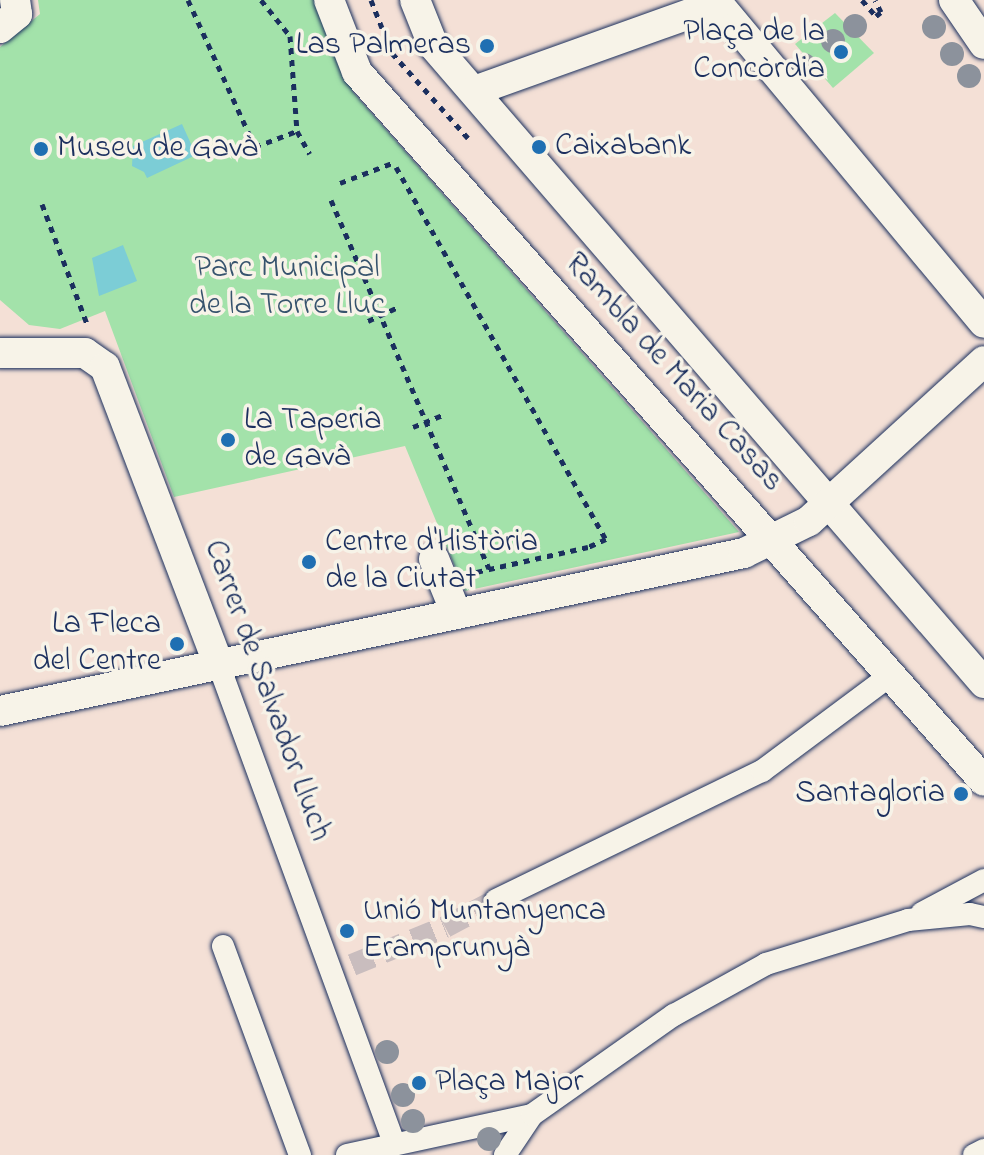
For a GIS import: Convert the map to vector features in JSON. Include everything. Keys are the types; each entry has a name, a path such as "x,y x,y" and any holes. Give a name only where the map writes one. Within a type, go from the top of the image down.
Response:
{"street":[{"path":"0,28 17,14 15,0"},
{"name":"Rambla de Maria Casas","path":"329,0 357,72 984,781"},
{"name":"Rambla de Maria Casas","path":"415,0 433,45 819,511 984,683"},
{"path":"954,0 984,44"},
{"path":"474,91 716,2 984,323"},
{"name":"Carrer de Salvador Lluch","path":"0,353 85,353 105,367 218,663 342,969 394,1143"},
{"path":"0,711 744,553 774,540 819,511 984,361"},
{"path":"434,559 456,613"},
{"path":"496,900 762,771 892,674"},
{"path":"505,1155 532,1115 674,1015 766,964 908,920 984,880"},
{"path":"908,920 977,916"},
{"path":"223,946 300,1155"},
{"path":"347,1155 532,1115"},
{"path":"974,1155 984,1150"}],"path":[{"path":"188,0 255,147 297,131"},
{"path":"261,0 290,36 297,131 310,154"},
{"path":"862,0 876,16 881,12 875,0"},
{"path":"394,162 606,539 588,547 476,572"},
{"path":"331,200 502,604"},
{"path":"42,204 90,332"},
{"path":"368,321 396,308"},
{"path":"413,427 442,415"}],"green space":[{"name":"Parc Municipal de la Torre Lluc","path":"38,0 318,0 353,92 739,532 465,591 405,446 174,497 105,311 60,329 29,325 0,300 0,47 40,14"},
{"path":"835,13 874,53 833,88 795,44"}],"water":[{"path":"182,124 196,155 147,178 144,172 132,166 133,146"},
{"path":"123,245 137,281 99,296 92,258"}],"tunnel":[{"path":"352,965 445,927 496,900"}],"place":[{"name":"Las Palmeras","path":"487,46"},
{"name":"Plaça de la Concòrdia","path":"841,52"},
{"name":"Caixabank","path":"539,147"},
{"name":"Museu de Gavà","path":"41,149"},
{"name":"La Taperia de Gavà","path":"228,440"},
{"name":"Centre d'Història de la Ciutat","path":"309,562"},
{"name":"La Fleca del Centre","path":"177,644"},
{"name":"Santagloria","path":"961,794"},
{"name":"Unió Muntanyenca Eramprunyà","path":"347,931"},
{"name":"Plaça Major","path":"419,1083"}]}
